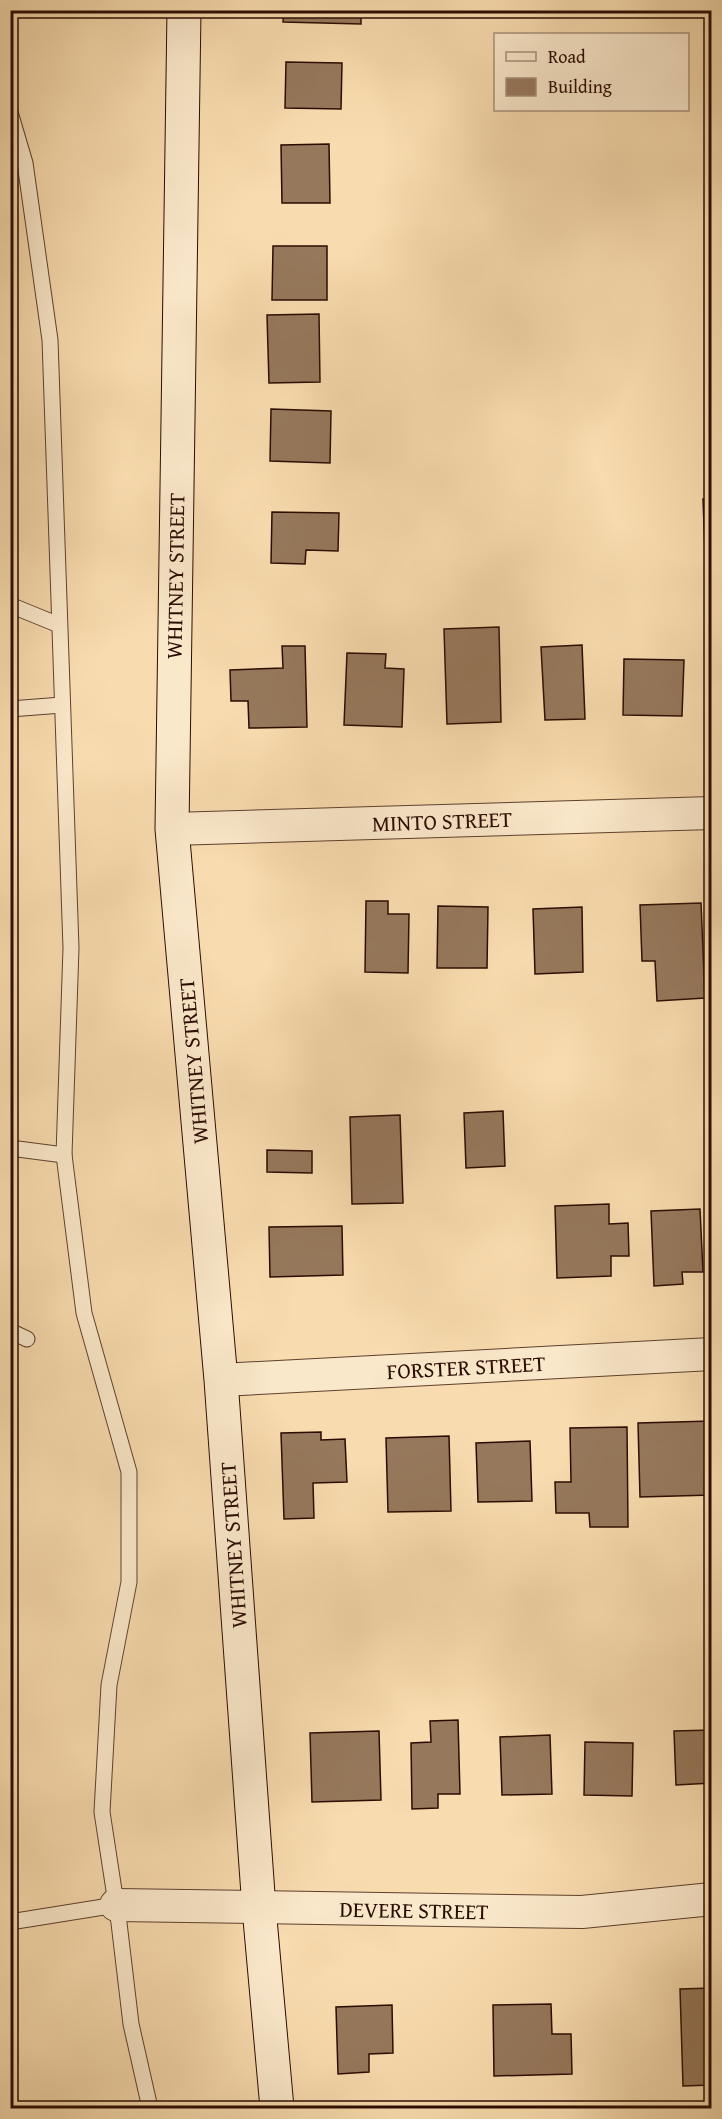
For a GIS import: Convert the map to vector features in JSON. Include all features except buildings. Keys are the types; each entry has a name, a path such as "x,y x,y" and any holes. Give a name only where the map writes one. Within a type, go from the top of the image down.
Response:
{"street":[{"name":"WHITNEY STREET","path":"184,10 172,829 221,1380 259,1908 277,2109"},
{"name":"MINTO STREET","path":"172,829 711,813"},
{"name":"FORSTER STREET","path":"221,1380 711,1354"},
{"name":"DEVERE STREET","path":"116,1905 582,1912 711,1899"}],"lane":[{"path":"10,112 25,163 50,340 70,948 64,1155 84,1313 129,1472 129,1582 109,1685 102,1812 131,2024 150,2109"},
{"path":"10,605 59,625"},
{"path":"10,709 62,705"},
{"path":"10,1148 64,1155"},
{"path":"10,1331 27,1339"},
{"path":"10,1922 116,1905"}]}
